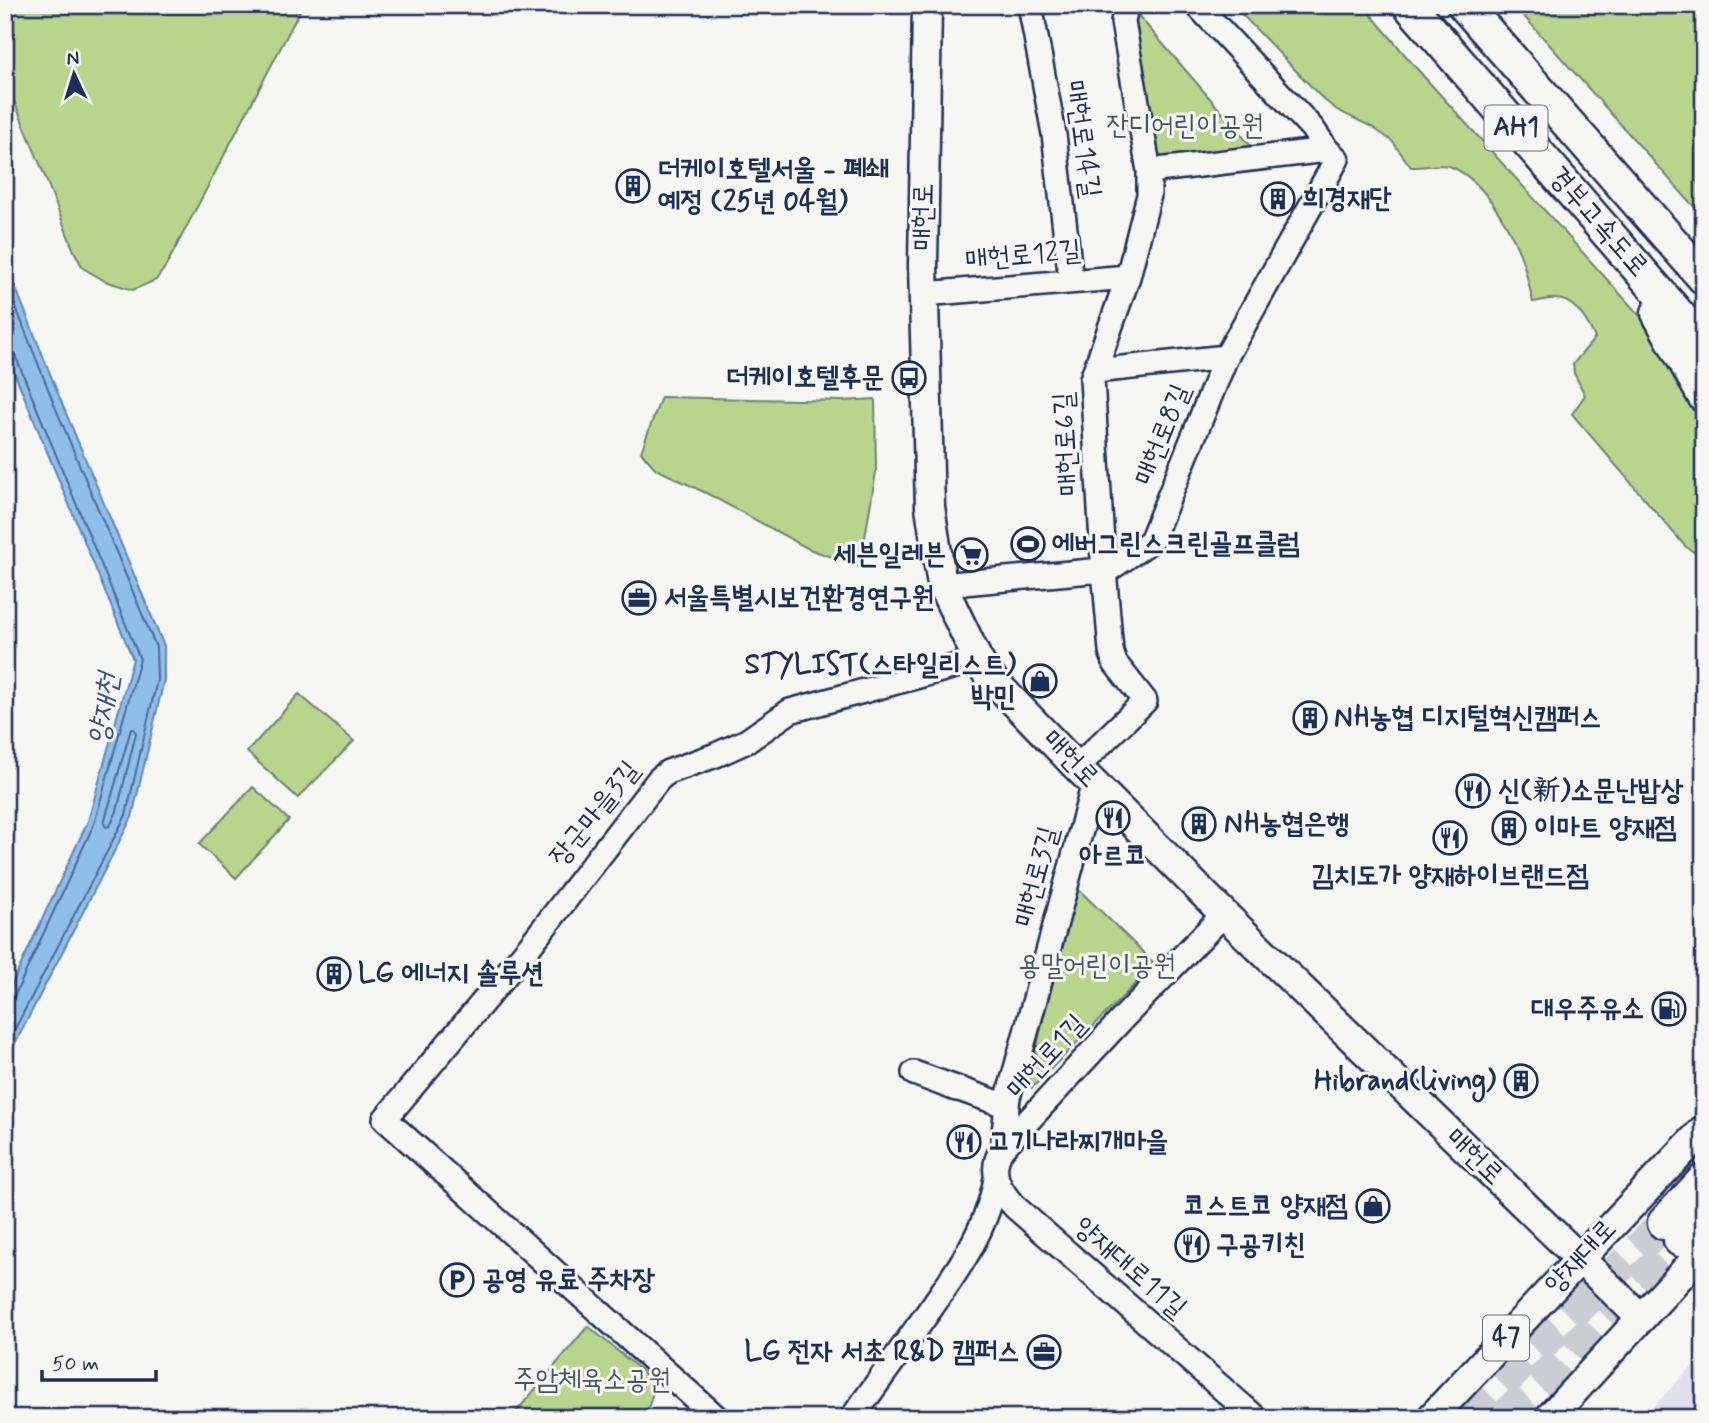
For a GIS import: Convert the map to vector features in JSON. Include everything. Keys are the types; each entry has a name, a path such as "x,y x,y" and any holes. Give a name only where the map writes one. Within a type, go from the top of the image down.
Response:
{"highway":[{"name":"경부고속도로","path":"1409,5 1704,344"},
{"name":"경부고속도로","path":"1464,5 1704,278"},
{"path":"1648,214 1704,264"},
{"path":"1623,250 1704,396"},
{"name":"양재대로","path":"1683,1238 1704,1180"},
{"name":"양재대로","path":"1683,1238 1704,1216"}],"main road":[{"name":"매헌로","path":"927,5 924,294 930,507 942,585 978,660 988,676 1224,914 1642,1318"},
{"name":"양재대로","path":"1431,1418 1704,1129"},
{"name":"양재대로","path":"1549,1418 1642,1318 1683,1238"}],"street":[{"name":"매헌로14길","path":"1030,5 1054,134 1071,281"},
{"name":"매헌로6길","path":"1085,775 1145,701 1115,663 1111,651 1092,379 1128,277 1149,195 1149,171 1123,22 1126,5"},
{"path":"1197,5 1312,128 1332,155"},
{"path":"1149,171 1332,155"},
{"name":"매헌로8길","path":"1105,572 1151,541 1226,357 1332,155"},
{"name":"매헌로12길","path":"924,294 1128,277"},
{"path":"1095,371 1226,357"},
{"path":"942,585 1091,571 1105,572"},
{"name":"장군마을3길","path":"717,1418 385,1119 529,947 659,779 668,772 747,741 790,711 978,660"},
{"name":"매헌로3길","path":"1002,1149 1007,1106 1085,775"},
{"name":"매헌로1길","path":"1002,1149 1224,914"},
{"path":"914,1073 1007,1106"},
{"path":"852,1418 955,1274 979,1230 993,1194 995,1165 1002,1149"},
{"name":"양재대로11길","path":"996,1178 1000,1189 1015,1207 1256,1418"}],"shaded area":[{"path":"1704,1354 1704,1418 1642,1418"}],"green space":[{"path":"5,5 303,5 166,266 156,280 133,290 105,281 83,268 5,79"},
{"path":"1233,5 1363,5 1417,69 1650,327 1693,391 1704,439 1704,559 1685,546 1572,414 1585,395 1574,373 1573,364 1595,338 1585,319 1570,303 1553,299 1533,302 1515,242 1501,216 1482,191 1472,180 1449,166 1411,167 1392,141 1372,127 1337,110 1323,99"},
{"path":"1514,5 1704,5 1704,218"},
{"name":"잔디어린이공원","path":"1130,6 1258,154 1156,167"},
{"path":"661,397 842,401 875,399 876,472 860,567 809,549 656,469 641,452"},
{"path":"299,694 354,741 298,798 247,752"},
{"path":"253,787 289,820 236,878 199,844"},
{"name":"용말어린이공원","path":"1074,885 1155,964 1032,1088 1029,1080"},
{"name":"주암체육소공원","path":"588,1326 656,1383 645,1418 511,1418"}],"water":[{"path":"5,261 164,646 164,680 132,817 5,1063 5,999 88,821 133,659 5,350"}],"tunnel":[{"path":"1468,1418 1664,1223"},
{"path":"1503,1418 1680,1240"}],"place":[{"name":"더케이호텔서울 - 폐쇄 예정 (25년 04월)","path":"633,186"},
{"name":"희경재단","path":"1278,199"},
{"name":"더케이호텔후문","path":"909,378"},
{"name":"에버그린스크린골프클럼","path":"1028,544"},
{"name":"세븐일레븐","path":"971,555"},
{"name":"서울특별시보건환경연구원","path":"639,598"},
{"name":"STYLIST(스타일리스트) 박민","path":"1040,681"},
{"name":"NH농협 디지털혁신캠퍼스","path":"1310,718"},
{"name":"신(新)소문난밥상","path":"1473,791"},
{"name":"아르코","path":"1113,818"},
{"name":"NH농협은행","path":"1199,824"},
{"name":"이마트 양재점","path":"1509,828"},
{"name":"김치도가 양재하이브랜드점","path":"1450,838"},
{"name":"LG 에너지 솔루션","path":"334,974"},
{"name":"대우주유소","path":"1669,1009"},
{"name":"Hibrand(living)","path":"1521,1081"},
{"name":"고기나라찌개마을","path":"964,1142"},
{"name":"코스트코 양재점","path":"1373,1206"},
{"name":"구공키친","path":"1192,1245"},
{"name":"공영 유료 주차장","path":"457,1280"},
{"name":"LG 전자 서초 R&D 캠퍼스","path":"1044,1352"}],"water label":[{"name":"양재천","path":"104,709"}]}
